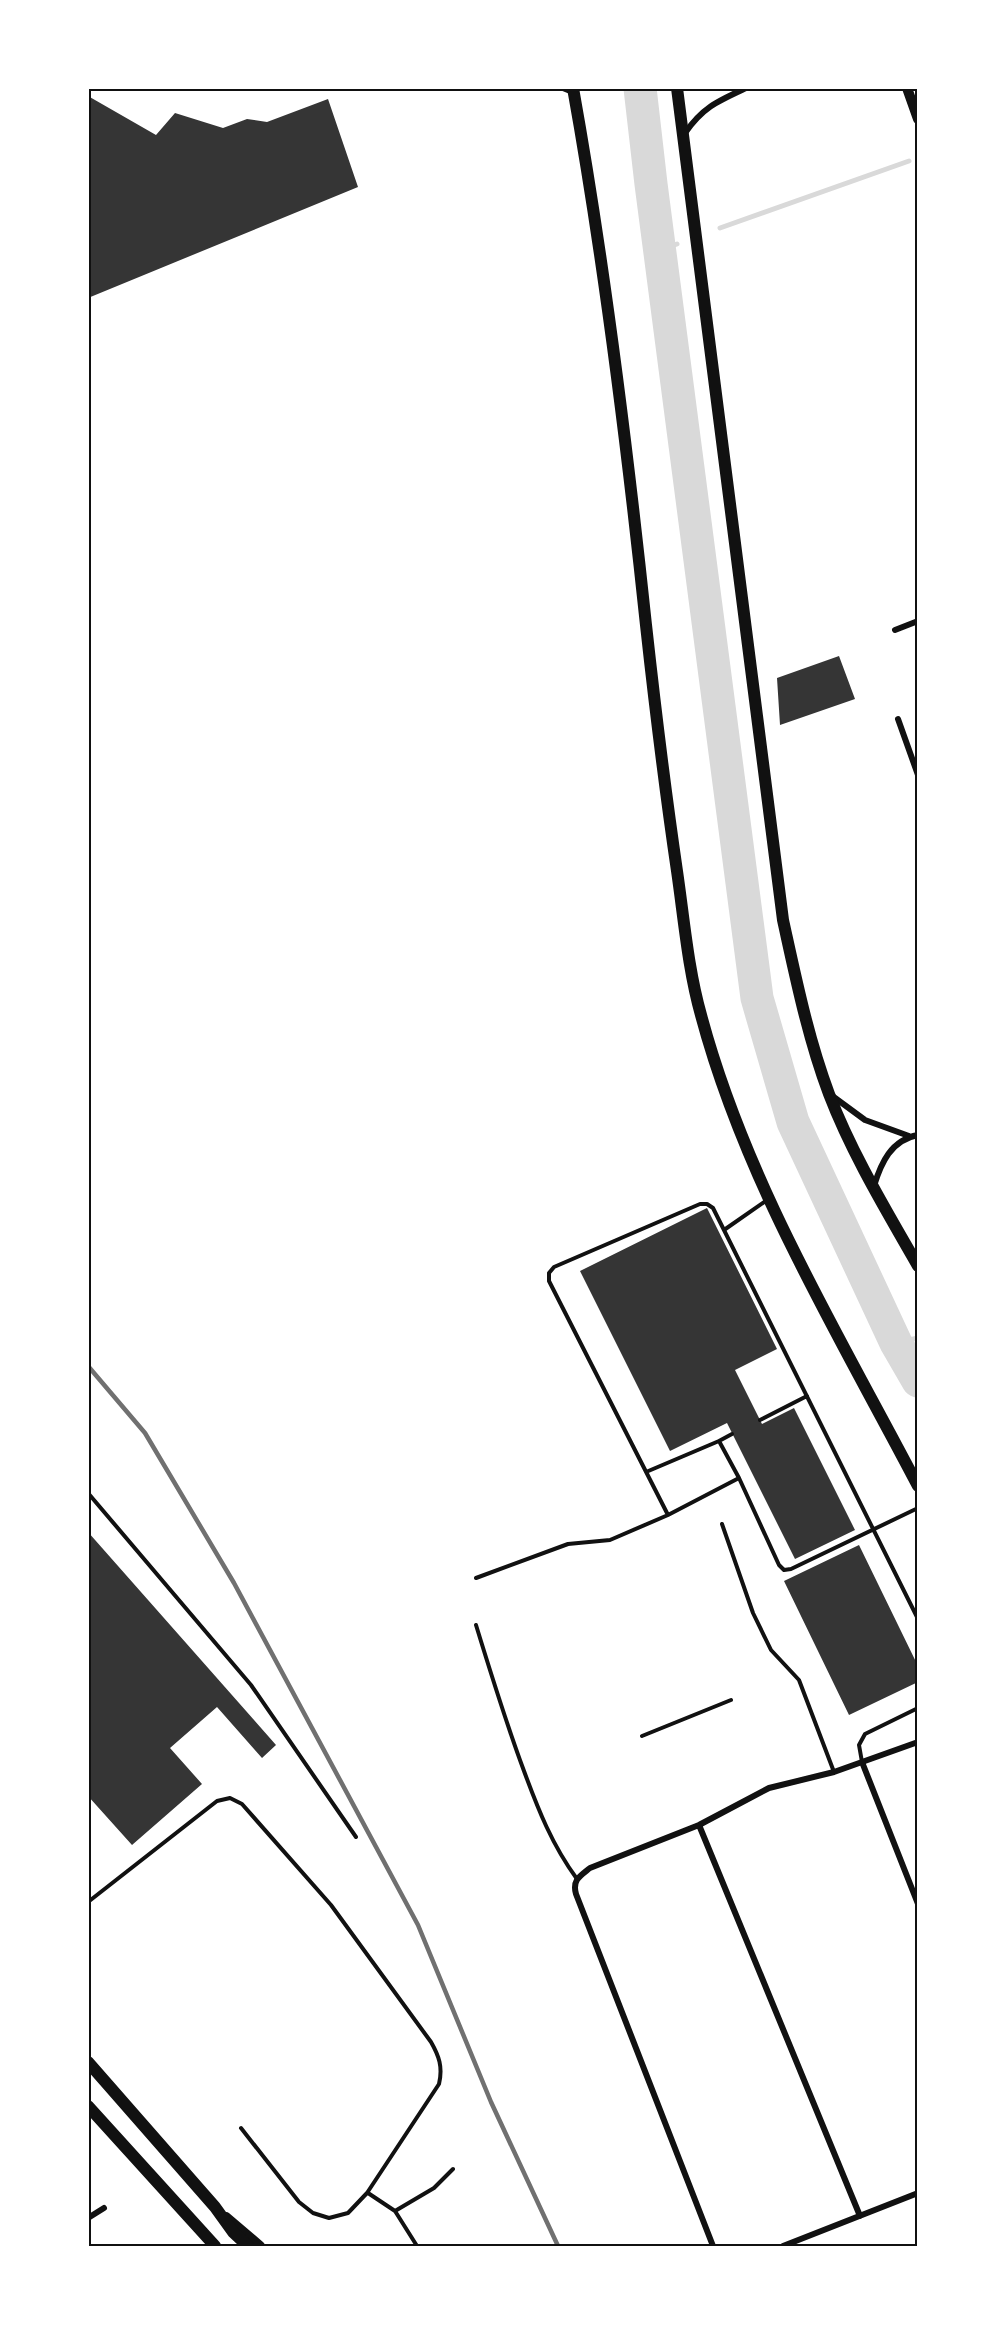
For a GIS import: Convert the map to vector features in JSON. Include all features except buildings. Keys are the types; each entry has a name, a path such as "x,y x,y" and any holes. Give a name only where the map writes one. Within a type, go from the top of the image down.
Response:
{"main road":[{"path":"677,88 783,920 802,1007 829,1093 850,1144 918,1266"},
{"path":"907,88 918,119"},
{"path":"573,90 588,175 631,490 657,734 700,1013 729,1105 768,1199 918,1486"},
{"path":"88,2062 248,2247"},
{"path":"88,2106 215,2247"},
{"path":"215,2207 260,2247"}],"street":[{"path":"683,136 697,116 712,104 746,88"},
{"path":"895,630 918,621"},
{"path":"898,719 918,776"},
{"path":"829,1093 865,1120 909,1136 918,1135"},
{"path":"874,1188 880,1164 891,1149 909,1136"},
{"path":"713,2247 576,1894 574,1887 577,1879 590,1868 699,1825 769,1788 834,1772 918,1742"},
{"path":"862,1761 918,1904"},
{"path":"699,1825 860,2216"},
{"path":"783,2247 918,2193"},
{"path":"88,2218 104,2208"}],"lane":[{"path":"560,88 573,90"},
{"path":"724,1230 768,1199"},
{"path":"668,1515 549,1281 549,1273 554,1267 700,1204 707,1204 713,1208 918,1619"},
{"path":"760,1420 807,1396"},
{"path":"646,1472 732,1434"},
{"path":"719,1441 739,1478 778,1565 784,1570 791,1569 918,1508"},
{"path":"476,1578 568,1544 610,1540 668,1515 739,1478"},
{"path":"88,1493 251,1685 356,1837"},
{"path":"722,1524 753,1613 771,1650 799,1680 834,1772"},
{"path":"476,1625 503,1713 530,1788 551,1839 577,1879"},
{"path":"642,1736 731,1700"},
{"path":"862,1761 859,1745 865,1734 918,1708"},
{"path":"88,1902 217,1801 230,1798 242,1804 331,1905 439,2056 442,2071 439,2084 368,2193 348,2213 329,2218 313,2213 299,2202 241,2128"},
{"path":"395,2211 434,2188 453,2169"},
{"path":"368,2193 395,2211 417,2247"}],"waterway":[{"path":"640,88 757,998 793,1122 896,1343 918,1381"},
{"path":"720,228 909,161"},
{"path":"660,250 677,244"},
{"path":"896,1343 918,1338"}],"railway":[{"path":"88,1366 145,1433 234,1583 418,1925 491,2102 558,2246"}]}
